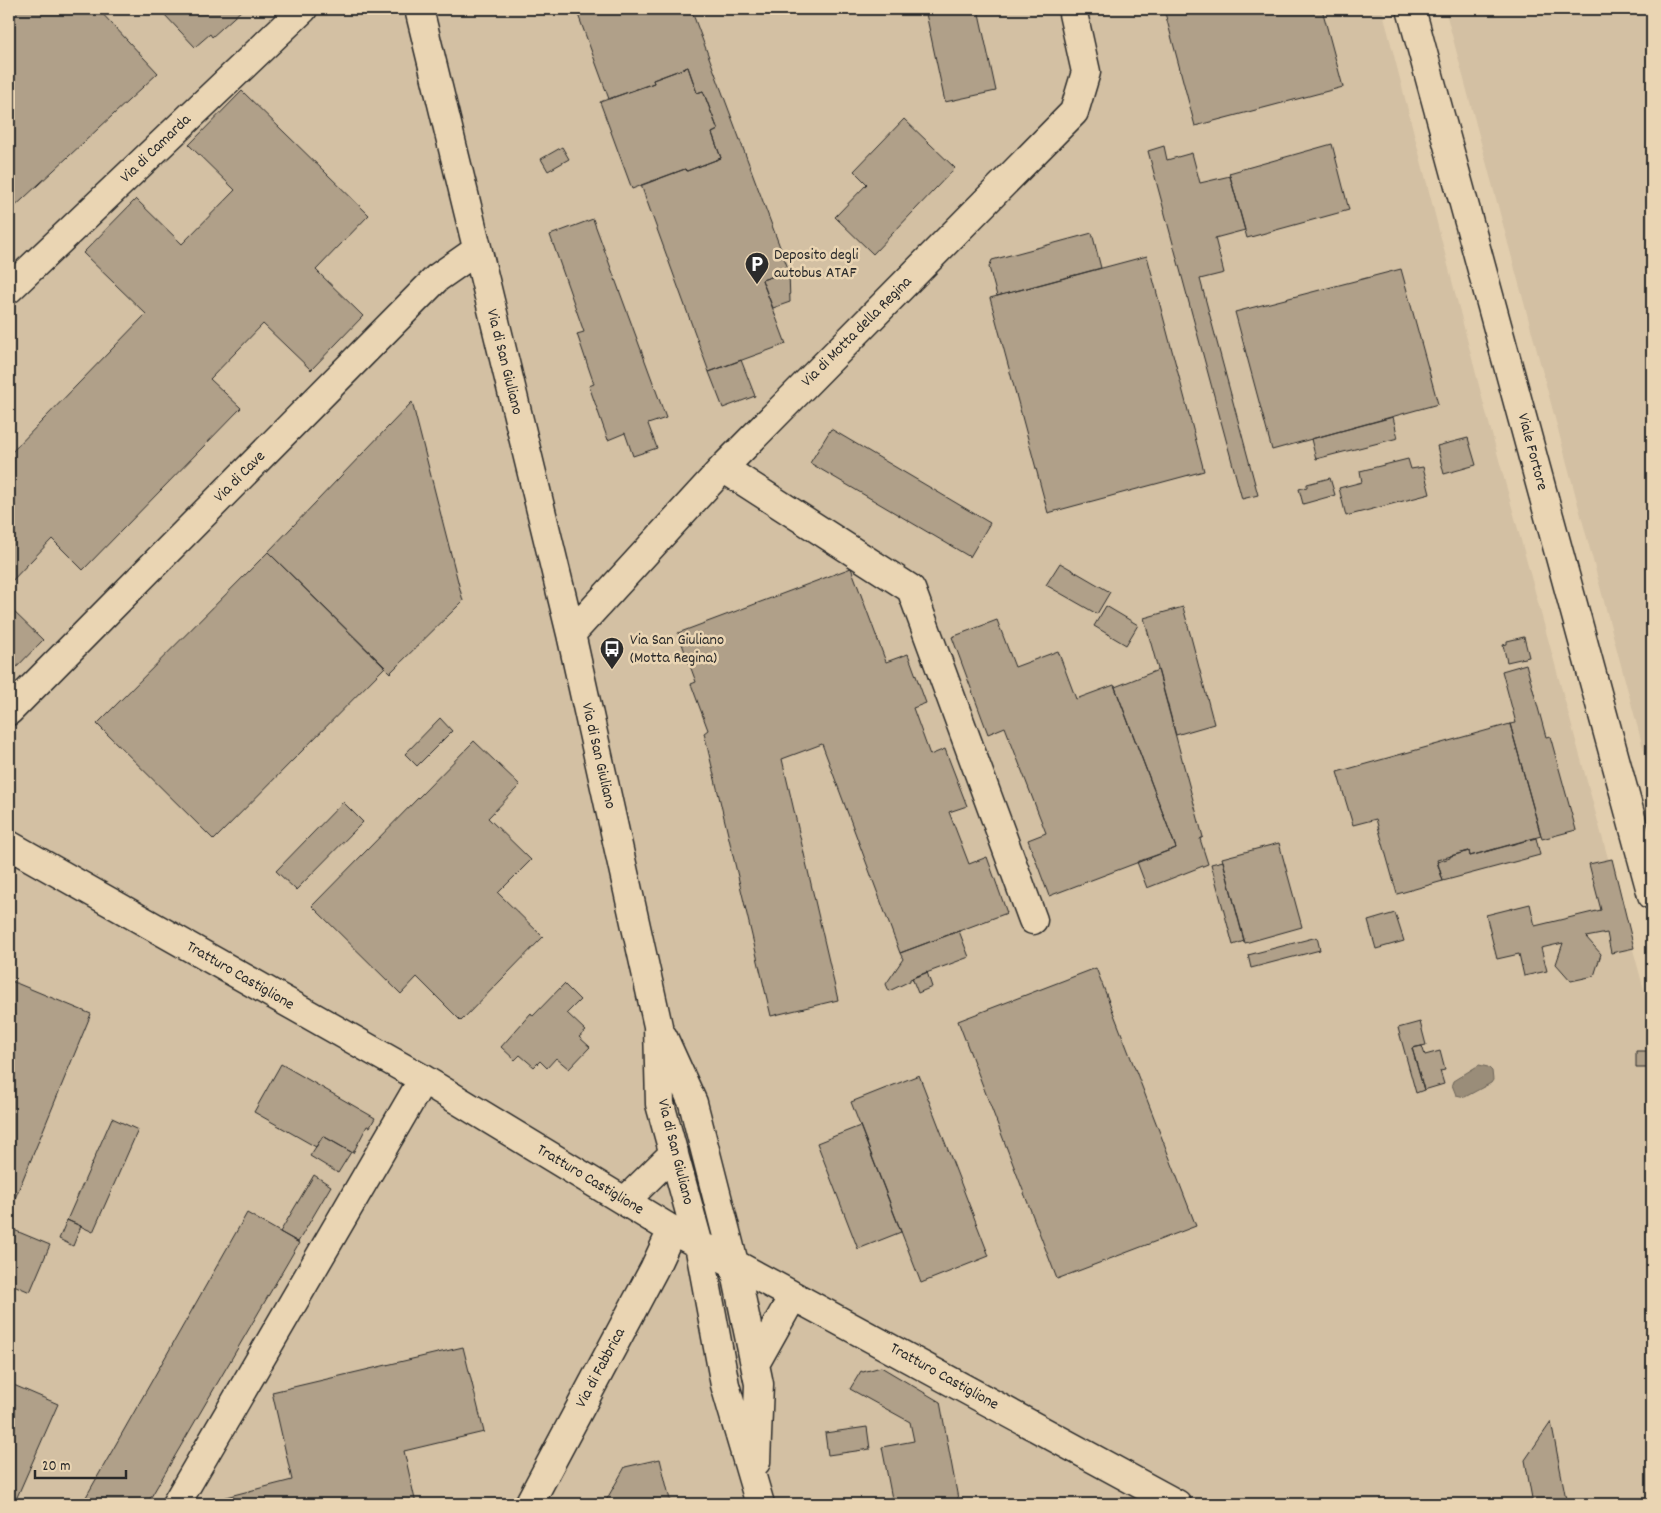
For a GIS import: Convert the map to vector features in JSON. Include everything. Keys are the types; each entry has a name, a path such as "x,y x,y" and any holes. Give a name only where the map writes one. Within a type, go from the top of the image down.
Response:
{"street":[{"name":"Via di Camarda","path":"9,289 303,9"},
{"name":"Via di San Giuliano","path":"419,9 571,634 658,1026 660,1104 699,1245 725,1385 758,1494"},
{"name":"Via di Motta della Regina","path":"571,634 723,468 1074,112 1086,72 1072,9"},
{"name":"Viale Fortore","path":"1411,9 1652,895"},
{"name":"Via di Cave","path":"9,711 437,278 477,250"},
{"path":"723,468 912,590 1033,920"},
{"name":"Tratturo Castiglione","path":"9,845 422,1079 672,1230 1177,1504"},
{"path":"658,1026 693,1103 734,1263 759,1384 758,1494"},
{"path":"176,1504 422,1079"},
{"path":"625,1201 674,1154"},
{"name":"Via di Fabbrica","path":"529,1504 654,1269 672,1230"},
{"path":"754,1364 794,1296"}],"shaded area":[{"path":"9,9 1382,9 1484,405 1652,1019 1652,1504 9,1504"},
{"path":"1445,9 1652,9 1652,781 1530,325"},
{"path":"1479,1065 1488,1067 1492,1071 1493,1080 1491,1083 1465,1097 1456,1095 1452,1085 1453,1081"}],"building":[{"path":"9,9 98,9 158,73 9,212"},
{"path":"170,9 243,9 212,37 210,34 195,47 164,14"},
{"path":"576,9 691,9 789,271 762,280 786,344 709,372 641,185 721,158 712,133 718,130 703,91 697,93 688,67 653,80 654,83 609,99"},
{"path":"925,9 978,9 996,91 945,102"},
{"path":"1164,9 1322,9 1343,87 1195,126"},
{"path":"688,67 697,93 703,91 718,130 712,133 721,158 632,189 600,102 654,83 653,80"},
{"path":"242,91 369,215 316,270 363,316 311,370 263,324 210,379 241,408 83,570 52,539 9,584 9,455 146,314 83,253 136,199 182,244 235,190 189,145"},
{"path":"904,119 955,168 873,254 835,217 867,184 854,171"},
{"path":"1332,144 1349,210 1247,238 1229,173"},
{"path":"1164,146 1167,160 1192,153 1200,183 1230,176 1245,230 1215,238 1224,273 1200,279 1258,495 1242,499 1148,151"},
{"path":"562,147 569,159 548,171 541,159"},
{"path":"593,219 666,418 648,424 657,448 633,456 625,433 608,440 589,386 594,384 577,334 584,332 550,235"},
{"path":"1092,233 1101,268 997,296 989,267 992,260"},
{"path":"1147,256 1204,471 1048,513 990,298"},
{"path":"1401,269 1438,404 1272,450 1235,312"},
{"path":"789,271 790,302 773,308 762,280"},
{"path":"741,360 755,396 723,408 709,372"},
{"path":"412,402 463,601 390,673 268,552"},
{"path":"1393,417 1398,438 1316,459 1311,439"},
{"path":"831,429 990,523 970,557 810,463"},
{"path":"1468,438 1476,465 1444,474 1437,446"},
{"path":"1408,459 1411,469 1423,467 1430,494 1346,516 1339,488 1362,482 1360,471"},
{"path":"1330,478 1335,495 1303,504 1299,489 1307,487 1307,484"},
{"path":"268,552 385,667 214,840 97,724"},
{"path":"1060,563 1110,592 1097,614 1046,585"},
{"path":"851,568 886,662 908,654 926,703 913,708 930,755 945,749 967,806 949,812 969,864 987,857 1007,913 900,953 822,744 782,759 838,1000 771,1016 704,733 708,730 691,684 696,682 678,633"},
{"path":"1106,606 1138,625 1126,645 1094,626"},
{"path":"9,607 43,640 9,675"},
{"path":"1183,607 1214,724 1176,735 1144,618"},
{"path":"997,620 1015,667 1058,651 1076,699 1114,685 1176,848 1049,896 1028,840 1046,833 1005,727 988,734 952,637"},
{"path":"1524,637 1529,657 1507,662 1503,645 1507,644 1507,641"},
{"path":"1526,664 1546,737 1550,736 1576,830 1542,839 1510,724 1516,723 1502,671"},
{"path":"1158,670 1203,837 1200,839 1208,864 1147,888 1137,862 1176,848 1115,687"},
{"path":"440,718 452,731 417,766 405,754"},
{"path":"1510,724 1541,836 1470,856 1469,851 1437,860 1443,881 1397,894 1376,819 1353,825 1337,772"},
{"path":"474,741 520,785 488,818 531,860 498,893 543,937 461,1021 417,977 401,994 312,906"},
{"path":"343,802 363,822 296,890 276,871"},
{"path":"1536,838 1540,855 1443,881 1437,862 1469,851 1470,856"},
{"path":"1279,843 1302,927 1245,943 1222,858"},
{"path":"1612,859 1634,948 1611,953 1607,933 1586,937 1601,954 1594,976 1571,981 1556,964 1563,943 1541,948 1547,971 1524,976 1519,954 1497,959 1486,915 1530,904 1535,926 1601,910 1589,864"},
{"path":"1223,861 1244,941 1233,945 1211,864"},
{"path":"1395,913 1404,941 1376,949 1368,921"},
{"path":"959,931 969,957 910,979 910,981 889,991 886,984 903,959 900,953"},
{"path":"1317,937 1320,950 1251,968 1248,955"},
{"path":"1096,968 1196,1226 1057,1279 958,1021"},
{"path":"927,972 932,987 918,993 912,978"},
{"path":"9,980 91,1014 9,1213"},
{"path":"564,984 580,1000 567,1013 586,1031 579,1037 590,1047 569,1069 556,1058 547,1068 540,1061 534,1067 520,1055 515,1060 501,1047 531,1013 533,1016"},
{"path":"1420,1022 1426,1045 1412,1048 1424,1090 1416,1093 1398,1028"},
{"path":"1422,1046 1425,1055 1440,1051 1445,1070 1440,1071 1444,1084 1424,1090 1412,1048"},
{"path":"1636,1051 1652,1051 1652,1068 1636,1068"},
{"path":"281,1064 375,1118 370,1127 367,1126 353,1153 323,1136 316,1147 254,1112"},
{"path":"919,1075 989,1256 921,1283 851,1102"},
{"path":"112,1118 138,1130 93,1232 67,1220"},
{"path":"860,1126 901,1232 858,1249 817,1143"},
{"path":"323,1136 351,1152 338,1173 310,1156"},
{"path":"314,1175 331,1186 298,1242 280,1232"},
{"path":"247,1213 299,1243 147,1504 82,1504"},
{"path":"67,1220 81,1226 73,1246 59,1239"},
{"path":"9,1228 50,1245 30,1292 9,1283"},
{"path":"463,1347 484,1432 404,1451 416,1504 215,1504 214,1500 292,1480 272,1392"},
{"path":"881,1367 940,1402 959,1504 893,1504 882,1447 914,1441 910,1422 850,1389 861,1371"},
{"path":"9,1383 58,1404 14,1504 9,1504"},
{"path":"1551,1422 1567,1504 1533,1504 1525,1460"},
{"path":"867,1427 870,1449 828,1455 825,1433"},
{"path":"660,1459 671,1504 604,1504 625,1467"}],"place":[{"name":"Deposito degli autobus ATAF","path":"757,285"},
{"name":"Via San Giuliano (Motta Regina)","path":"612,670"}]}
